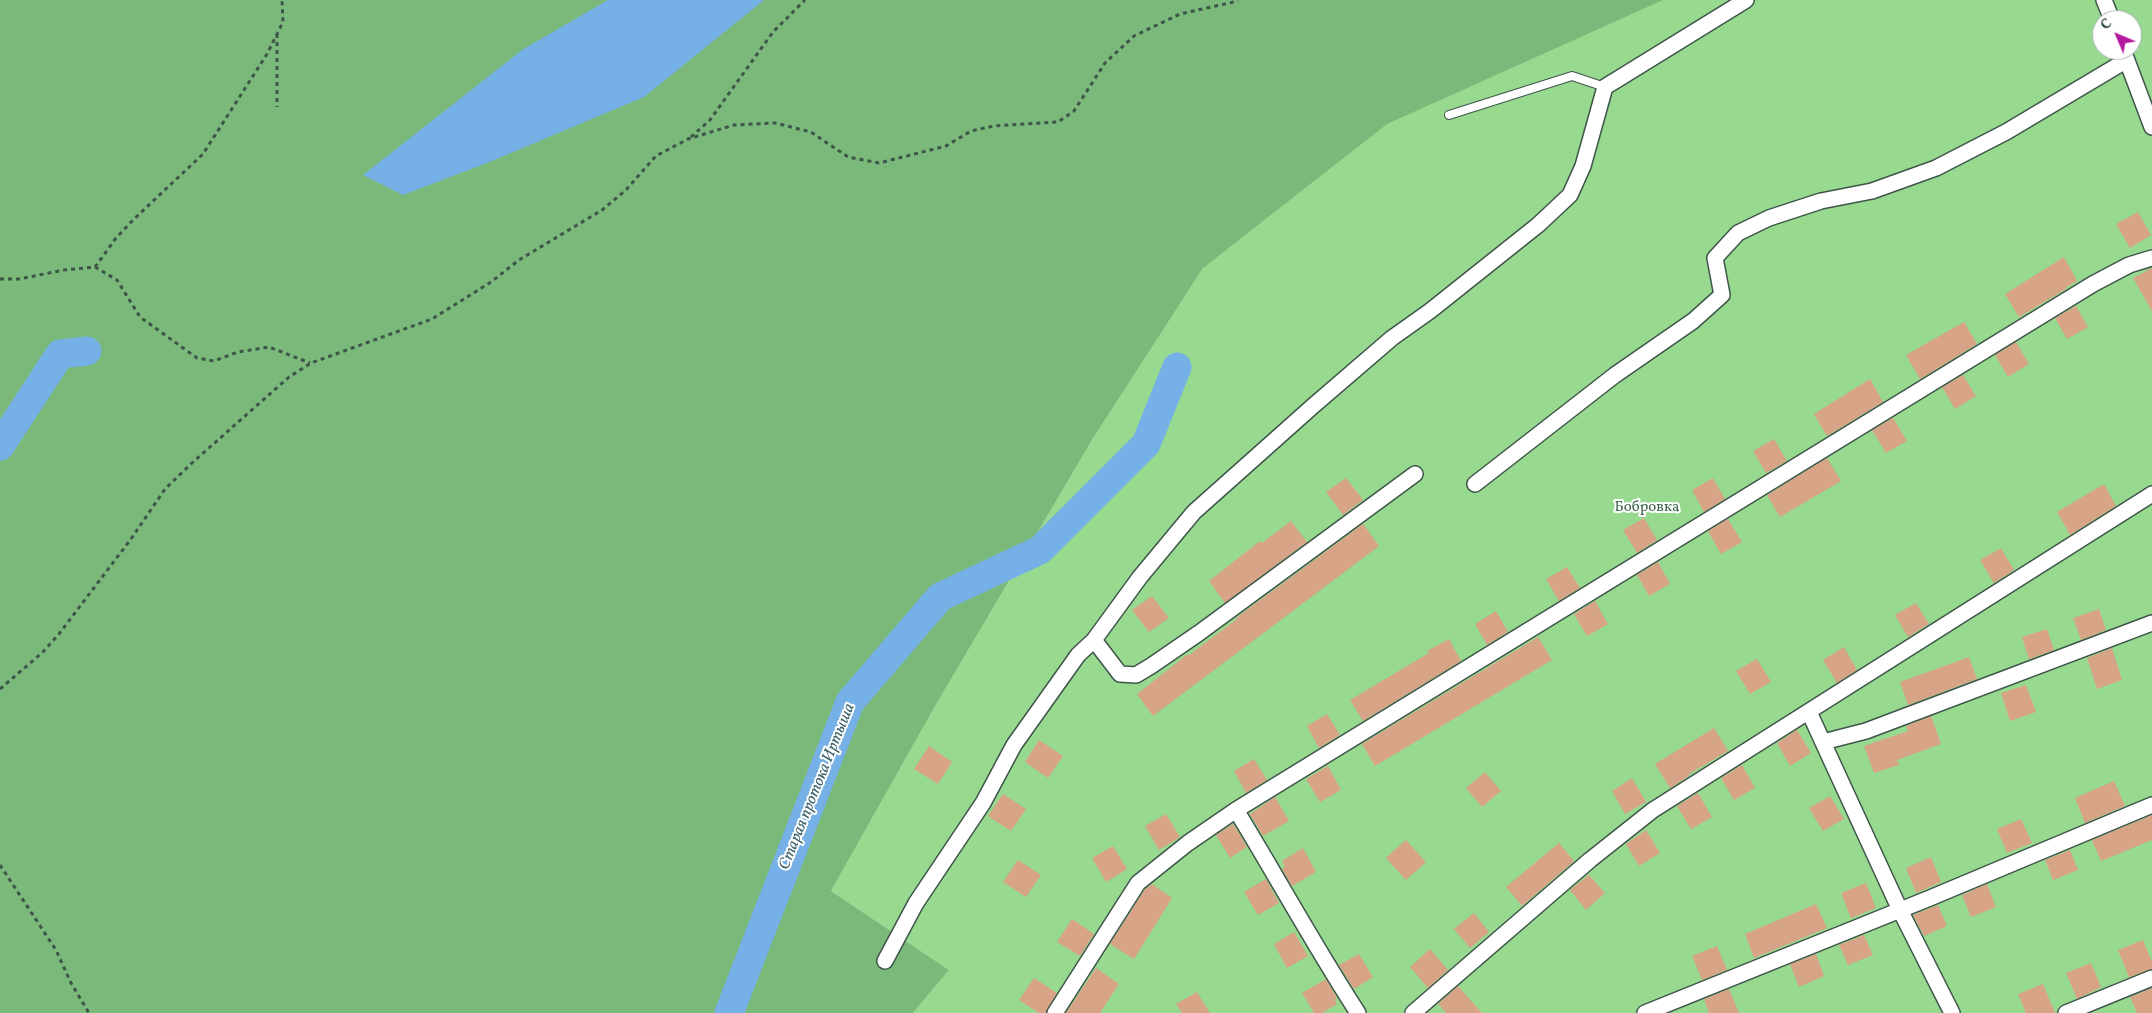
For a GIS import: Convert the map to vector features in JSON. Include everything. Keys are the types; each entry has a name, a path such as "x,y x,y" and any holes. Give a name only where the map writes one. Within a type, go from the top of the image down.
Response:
{"street":[{"path":"885,961 916,903 982,803 1014,745 1078,655 1094,640 1140,577 1194,512 1392,338 1430,311 1538,225 1570,195 1583,166 1605,87 1746,0"},
{"path":"1475,484 1615,375 1693,321 1722,295 1714,258 1738,233 1769,218 1821,201 1872,191 1936,168 2006,132 2117,60"},
{"path":"2127,60 2152,127"},
{"path":"1055,1013 1138,883 1188,843 1236,810 2092,284 2129,264 2152,258"},
{"path":"1094,640 1120,674 1136,675 1199,633 1415,474"},
{"path":"1413,1013 1590,860 1653,810 2152,494"},
{"path":"1822,742 1866,731 2152,623"},
{"path":"1808,712 1900,910 1952,1013"},
{"path":"1645,1013 2152,805"},
{"path":"1236,810 1292,903 1320,954 1358,1013"},
{"path":"2066,1013 2152,978"}],"lane":[{"path":"1450,115 1572,76 1605,87"}],"path":[{"path":"95,267 116,238 133,220 203,154 267,54 283,22 282,0"},
{"path":"688,139 710,120 773,32 805,0"},
{"path":"0,689 43,652 60,634 131,539 165,489 289,377 311,363 432,319 491,282 519,260 602,210 626,190 656,156 688,139 734,125 775,123 811,132 848,157 879,163 946,146 972,132 994,126 1058,122 1074,111 1105,63 1134,36 1180,14 1238,1"},
{"path":"277,34 277,107"},
{"path":"0,279 20,279 64,270 95,267 117,280 140,317 197,358 214,360 238,352 270,347 311,363"},
{"path":"0,865 56,950 71,984 89,1013"}],"green space":[{"path":"0,0 1663,0 1387,124 1203,268 1092,440 934,708 831,891 949,970 913,1013 0,1013"},
{"name":"Бобровка","path":"1343,0 2152,0 2152,1013 913,1013 949,970 831,891 934,708 1092,440 1203,268"}],"water":[{"path":"608,0 764,0 644,97 487,163 403,195 363,175 522,50"}],"building":[{"path":"2138,212 2151,235 2130,248 2116,224"},
{"path":"2064,257 2077,281 2019,317 2005,294"},
{"path":"2152,268 2152,311 2133,278"},
{"path":"2076,306 2088,327 2067,339 2055,318"},
{"path":"1964,322 1977,344 1920,379 1906,355"},
{"path":"2016,342 2029,364 2008,377 1995,355"},
{"path":"1963,375 1976,396 1955,409 1942,387"},
{"path":"1870,379 1883,402 1827,436 1814,414"},
{"path":"1893,418 1907,441 1886,453 1872,430"},
{"path":"1774,439 1787,461 1766,473 1753,451"},
{"path":"1827,458 1841,481 1780,517 1767,495"},
{"path":"1346,478 1363,500 1343,515 1326,492"},
{"path":"1713,478 1725,499 1704,512 1692,490"},
{"path":"2104,484 2116,506 2070,535 2057,512"},
{"path":"1644,518 1657,540 1637,553 1623,530"},
{"path":"1728,519 1742,542 1721,554 1708,531"},
{"path":"1291,521 1307,542 1225,603 1209,581 1260,541 1262,543"},
{"path":"1363,524 1379,546 1153,716 1137,694"},
{"path":"2001,548 2014,570 1994,583 1980,560"},
{"path":"1658,562 1670,584 1649,596 1637,575"},
{"path":"1567,567 1580,588 1559,601 1546,579"},
{"path":"1152,596 1169,618 1149,632 1132,610"},
{"path":"1595,601 1608,624 1587,636 1574,614"},
{"path":"1916,603 1929,624 1908,637 1895,615"},
{"path":"2099,609 2106,630 2081,640 2073,618"},
{"path":"1496,611 1508,632 1487,645 1475,624"},
{"path":"2047,629 2054,650 2029,659 2022,637"},
{"path":"1538,637 1552,660 1375,766 1362,744"},
{"path":"1449,639 1461,661 1363,721 1350,700"},
{"path":"1844,647 1857,670 1837,683 1823,660"},
{"path":"2112,648 2122,680 2097,689 2087,658"},
{"path":"1969,657 1977,679 1908,705 1900,682"},
{"path":"1757,659 1771,682 1750,694 1736,671"},
{"path":"2026,685 2036,712 2010,721 2001,693"},
{"path":"1327,714 1340,735 1319,748 1307,726"},
{"path":"1931,716 1941,744 1897,760 1899,765 1874,773 1864,746 1908,731 1906,726"},
{"path":"1714,728 1728,751 1689,774 1689,776 1670,788 1655,764"},
{"path":"1797,730 1811,753 1790,766 1777,743"},
{"path":"1039,740 1063,756 1048,778 1025,762"},
{"path":"929,746 952,762 938,784 914,769"},
{"path":"1254,759 1267,780 1246,793 1234,771"},
{"path":"1742,765 1755,788 1734,800 1721,778"},
{"path":"1328,766 1341,790 1320,802 1306,779"},
{"path":"1485,772 1501,791 1482,807 1466,788"},
{"path":"1632,778 1646,802 1625,814 1612,791"},
{"path":"2114,781 2125,806 2085,823 2075,798"},
{"path":"1698,793 1712,817 1691,829 1677,806"},
{"path":"1003,794 1026,809 1011,831 988,816"},
{"path":"1830,796 1844,819 1823,831 1809,808"},
{"path":"1275,797 1289,821 1263,836 1250,814"},
{"path":"1166,814 1180,837 1159,850 1145,826"},
{"path":"2152,815 2152,840 2101,861 2092,840"},
{"path":"2021,819 2032,843 2007,853 1997,829"},
{"path":"1233,824 1247,847 1230,858 1216,835"},
{"path":"1646,830 1660,853 1639,866 1626,844"},
{"path":"1406,840 1426,862 1406,880 1386,858"},
{"path":"1559,843 1574,861 1522,906 1506,887"},
{"path":"1113,846 1127,869 1106,882 1092,858"},
{"path":"1303,848 1316,872 1292,886 1282,869 1285,867 1282,861"},
{"path":"2070,850 2078,870 2053,880 2045,860"},
{"path":"1931,857 1941,882 1916,893 1906,868"},
{"path":"1018,860 1041,875 1026,897 1003,882"},
{"path":"1589,875 1605,893 1586,910 1570,890"},
{"path":"1266,879 1279,903 1258,915 1244,892"},
{"path":"1866,883 1876,908 1851,918 1841,893"},
{"path":"1152,884 1172,898 1134,959 1110,944 1145,889"},
{"path":"1987,884 1996,907 1971,917 1962,895"},
{"path":"1816,904 1827,928 1754,958 1745,934"},
{"path":"1938,905 1947,926 1924,936 1913,915"},
{"path":"1474,913 1489,932 1470,948 1454,929"},
{"path":"1072,919 1094,934 1080,956 1057,942"},
{"path":"1294,932 1308,956 1287,968 1274,944"},
{"path":"1864,935 1873,955 1848,965 1839,945"},
{"path":"2143,940 2152,962 2152,969 2129,977 2118,950"},
{"path":"1717,946 1727,970 1702,980 1692,956"},
{"path":"1430,949 1448,970 1428,988 1410,967"},
{"path":"1359,954 1373,977 1354,989 1339,965"},
{"path":"1816,954 1824,976 1799,987 1790,964"},
{"path":"2091,963 2101,987 2077,999 2066,973"},
{"path":"1096,968 1119,984 1100,1013 1066,1013"},
{"path":"1034,978 1057,993 1046,1013 1039,1013 1019,1000"},
{"path":"1326,979 1337,998 1335,1000 1337,1004 1322,1013 1314,1013 1302,993"},
{"path":"2043,984 2055,1013 2026,1013 2018,994"},
{"path":"1458,986 1482,1013 1446,1013 1438,1004"},
{"path":"2152,988 2152,1013 2137,1013 2130,997"},
{"path":"1729,989 1739,1013 1709,1013 1704,999"},
{"path":"1197,992 1210,1013 1182,1013 1176,1004"}],"waterway":[{"name":"Старая протока Иртыша","path":"0,446 60,354 87,351"},
{"name":"Старая протока Иртыша","path":"729,1013 850,702 940,597 1040,550 1146,444 1177,367"}]}
